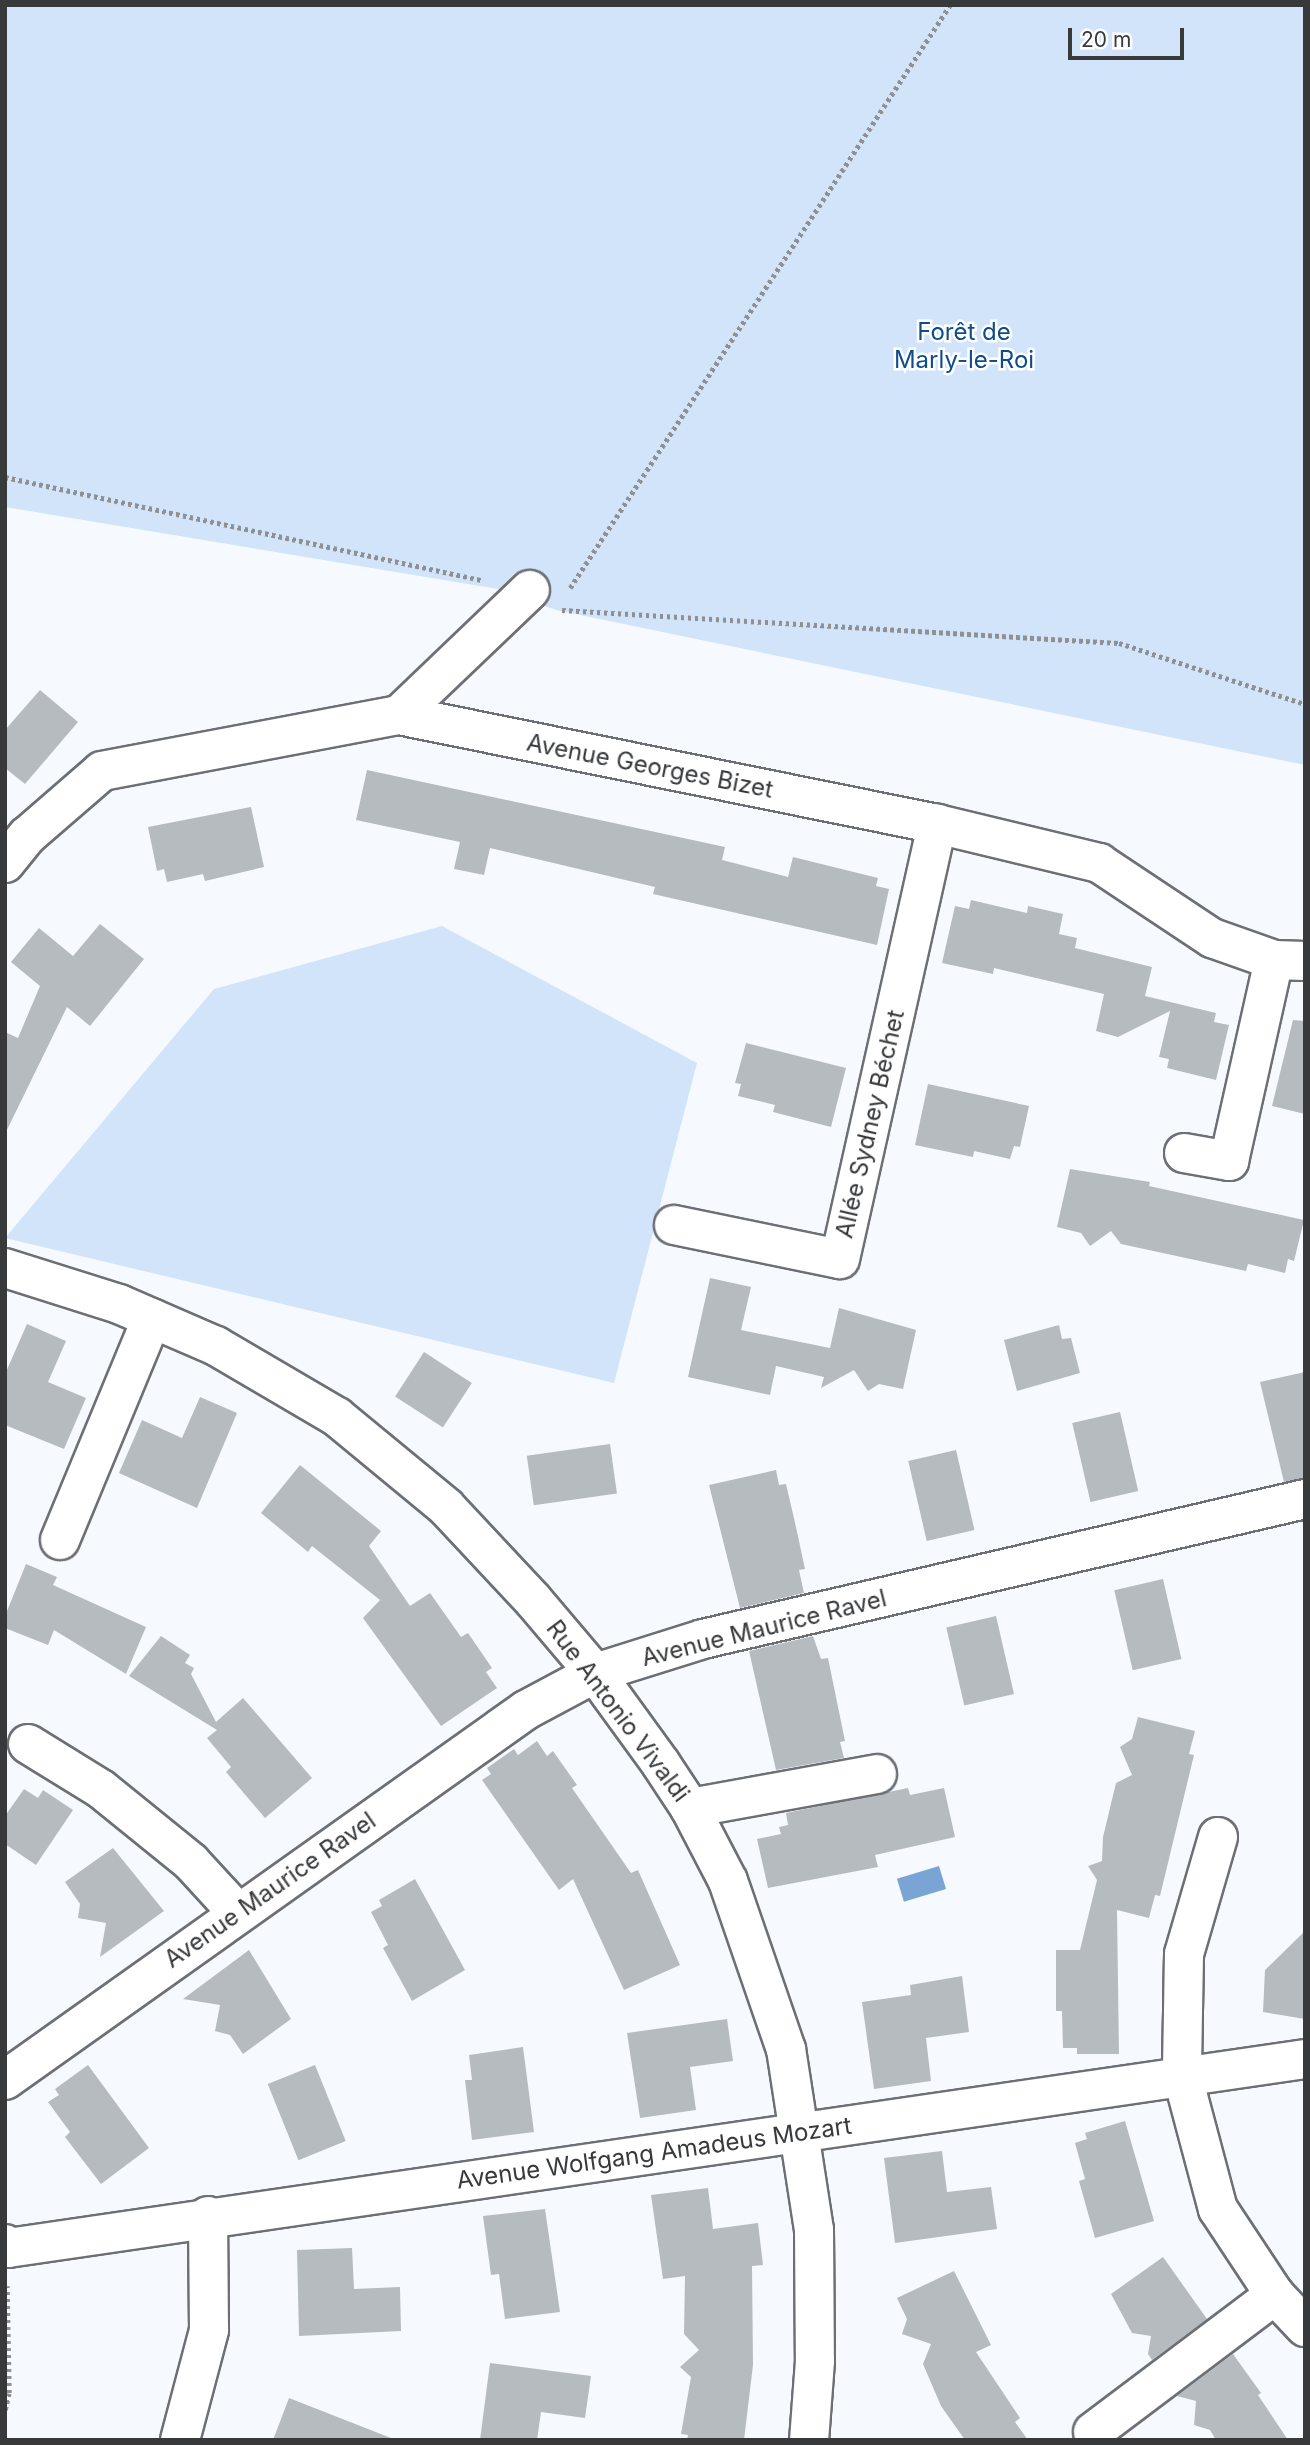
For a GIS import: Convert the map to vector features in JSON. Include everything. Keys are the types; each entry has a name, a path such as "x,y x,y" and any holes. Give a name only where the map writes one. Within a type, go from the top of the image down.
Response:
{"street":[{"path":"399,715 530,590"},
{"name":"Avenue Georges Bizet","path":"12,840 102,772 399,715 937,824 1099,863 1212,938 1289,961"},
{"name":"Allée Sydney Béchet","path":"674,1225 840,1259 937,824"},
{"path":"1184,1153 1229,1161 1289,961"},
{"name":"Rue Antonio Vivaldi","path":"5,1268 152,1318 216,1346 337,1418 446,1507 595,1673 690,1808 728,1881 762,1973 786,2049 814,2231 815,2361 810,2440"},
{"path":"60,1540 152,1318"},
{"name":"Avenue Maurice Ravel","path":"5,2080 237,1912 526,1710 595,1673 703,1639 1305,1499"},
{"path":"15,1741 102,1789 191,1862 237,1912"},
{"path":"690,1808 877,1774"},
{"path":"1218,1837 1184,1954 1182,2074 1218,2209 1275,2295 1305,2326"},
{"name":"Avenue Wolfgang Amadeus Mozart","path":"7,2246 1182,2074 1305,2059"},
{"path":"180,2440 209,2330 208,2216"},
{"path":"1093,2432 1275,2295"}],"path":[{"path":"950,5 556,610 1119,643 1305,704"},
{"path":"5,477 530,590"},
{"path":"5,2410 9,2393 7,2246"}],"green space":[{"name":"Forêt de Marly-le-Roi","path":"5,5 1305,5 1305,765 556,610 498,589 5,507"},
{"path":"442,926 697,1063 614,1383 5,1238 214,989"}],"water":[{"path":"939,1866 946,1889 904,1902 897,1879"}],"building":[{"path":"40,690 78,722 25,784 5,768 5,730"},
{"path":"367,770 725,847 722,860 788,877 793,857 878,878 876,886 889,889 877,945 653,894 655,887 490,848 484,875 454,869 460,842 356,820"},
{"path":"251,807 264,867 205,881 203,874 167,882 164,869 157,871 148,827"},
{"path":"971,900 1027,913 1028,906 1063,914 1059,934 1077,938 1075,948 1152,967 1145,996 1216,1013 1214,1022 1229,1025 1216,1080 1167,1068 1169,1059 1159,1057 1170,1011 1118,1037 1096,1031 1104,994 994,968 993,974 942,963 955,906 969,909"},
{"path":"100,924 144,959 90,1026 67,1007 5,1134 5,1032 18,1038 40,986 11,962 39,928 73,956"},
{"path":"1293,1020 1305,1021 1305,1114 1272,1106"},
{"path":"746,1043 846,1068 831,1127 773,1112 775,1105 738,1096 741,1084 735,1083"},
{"path":"928,1084 1029,1106 1020,1147 1014,1146 1010,1159 974,1151 973,1157 915,1145"},
{"path":"1070,1169 1150,1182 1149,1186 1304,1220 1294,1261 1288,1259 1285,1273 1248,1264 1246,1271 1121,1244 1111,1231 1090,1246 1081,1233 1057,1227"},
{"path":"710,1278 751,1287 741,1330 830,1348 839,1308 916,1330 903,1389 879,1384 868,1391 854,1370 821,1388 824,1377 776,1366 770,1395 688,1377"},
{"path":"27,1324 66,1341 48,1382 86,1398 64,1449 5,1425 5,1374"},
{"path":"1059,1325 1062,1339 1071,1338 1080,1373 1017,1391 1004,1340"},
{"path":"424,1352 472,1383 443,1427 395,1396"},
{"path":"1305,1372 1305,1478 1284,1482 1260,1382"},
{"path":"200,1397 237,1413 197,1508 119,1473 142,1420 182,1438"},
{"path":"1120,1412 1138,1491 1090,1502 1072,1423"},
{"path":"610,1444 617,1494 534,1505 527,1456"},
{"path":"956,1450 974,1530 927,1541 908,1461"},
{"path":"300,1465 381,1531 369,1546 410,1606 430,1593 461,1637 468,1633 492,1668 486,1672 497,1688 441,1726 363,1618 380,1600 312,1546 308,1552 261,1513"},
{"path":"776,1470 779,1485 786,1484 796,1527 805,1569 799,1570 804,1593 740,1608 709,1485"},
{"path":"26,1564 57,1577 53,1585 146,1627 126,1674 54,1630 48,1645 5,1628 5,1616"},
{"path":"1163,1579 1181,1659 1133,1670 1114,1590"},
{"path":"996,1616 1014,1694 964,1705 946,1627"},
{"path":"161,1636 190,1655 185,1663 194,1668 191,1674 216,1722 243,1698 312,1778 265,1818 226,1772 231,1767 207,1738 217,1730 129,1676"},
{"path":"813,1636 821,1659 828,1658 845,1741 840,1742 844,1758 776,1770 749,1651"},
{"path":"1138,1717 1195,1731 1189,1754 1194,1755 1160,1896 1155,1895 1149,1918 1117,1910 1119,2054 1077,2054 1077,2048 1063,2048 1062,2011 1056,2011 1056,1950 1080,1950 1097,1880 1088,1866 1102,1861 1103,1837 1116,1783 1132,1775 1120,1747 1132,1739"},
{"path":"537,1741 547,1756 553,1751 577,1785 572,1788 631,1873 638,1870 680,1965 624,1990 573,1879 559,1890 482,1780 491,1774 487,1768 514,1749 518,1755"},
{"path":"908,1788 910,1795 944,1788 955,1837 875,1855 878,1867 768,1888 757,1839 781,1834 779,1827 788,1825 786,1813"},
{"path":"24,1789 38,1798 43,1790 73,1810 36,1865 5,1844 5,1816"},
{"path":"113,1848 164,1911 100,1957 106,1923 78,1918 80,1904 65,1882"},
{"path":"415,1879 465,1970 412,2001 383,1948 388,1945 371,1912 382,1906 379,1900"},
{"path":"1305,1931 1305,2019 1263,2012 1265,1970"},
{"path":"249,1950 291,2019 243,2054 230,2035 215,2031 220,2005 183,1999"},
{"path":"962,1976 969,2032 926,2038 931,2081 874,2089 862,2002 911,1995 910,1985"},
{"path":"727,2019 733,2061 690,2067 696,2110 640,2118 627,2033"},
{"path":"523,2047 534,2132 472,2140 465,2080 472,2080 469,2055"},
{"path":"88,2065 149,2148 101,2184 65,2137 70,2132 48,2102 59,2095 55,2089"},
{"path":"315,2065 346,2141 298,2160 268,2084"},
{"path":"1125,2121 1154,2221 1095,2238 1079,2181 1085,2179 1075,2143 1087,2139 1085,2133"},
{"path":"942,2151 947,2192 991,2187 997,2229 895,2243 884,2158"},
{"path":"708,2188 713,2229 758,2223 763,2265 752,2266 753,2365 744,2440 687,2440 688,2435 681,2434 691,2377 680,2367 699,2350 684,2334 685,2276 663,2279 651,2195"},
{"path":"545,2209 560,2312 505,2319 499,2274 491,2275 483,2216"},
{"path":"352,2248 354,2289 400,2287 401,2331 299,2336 297,2250"},
{"path":"1163,2257 1207,2319 1152,2360 1148,2354 1151,2336 1132,2333 1111,2294"},
{"path":"954,2271 991,2345 976,2352 1020,2418 1015,2422 1028,2440 965,2440 941,2406 923,2364 931,2344 902,2334 907,2319 897,2298"},
{"path":"1233,2354 1261,2393 1258,2395 1288,2440 1216,2440 1210,2430 1194,2425 1196,2401 1177,2396"},
{"path":"490,2363 591,2376 585,2418 541,2412 537,2440 480,2440"},
{"path":"289,2398 391,2438 391,2440 273,2440"}]}
